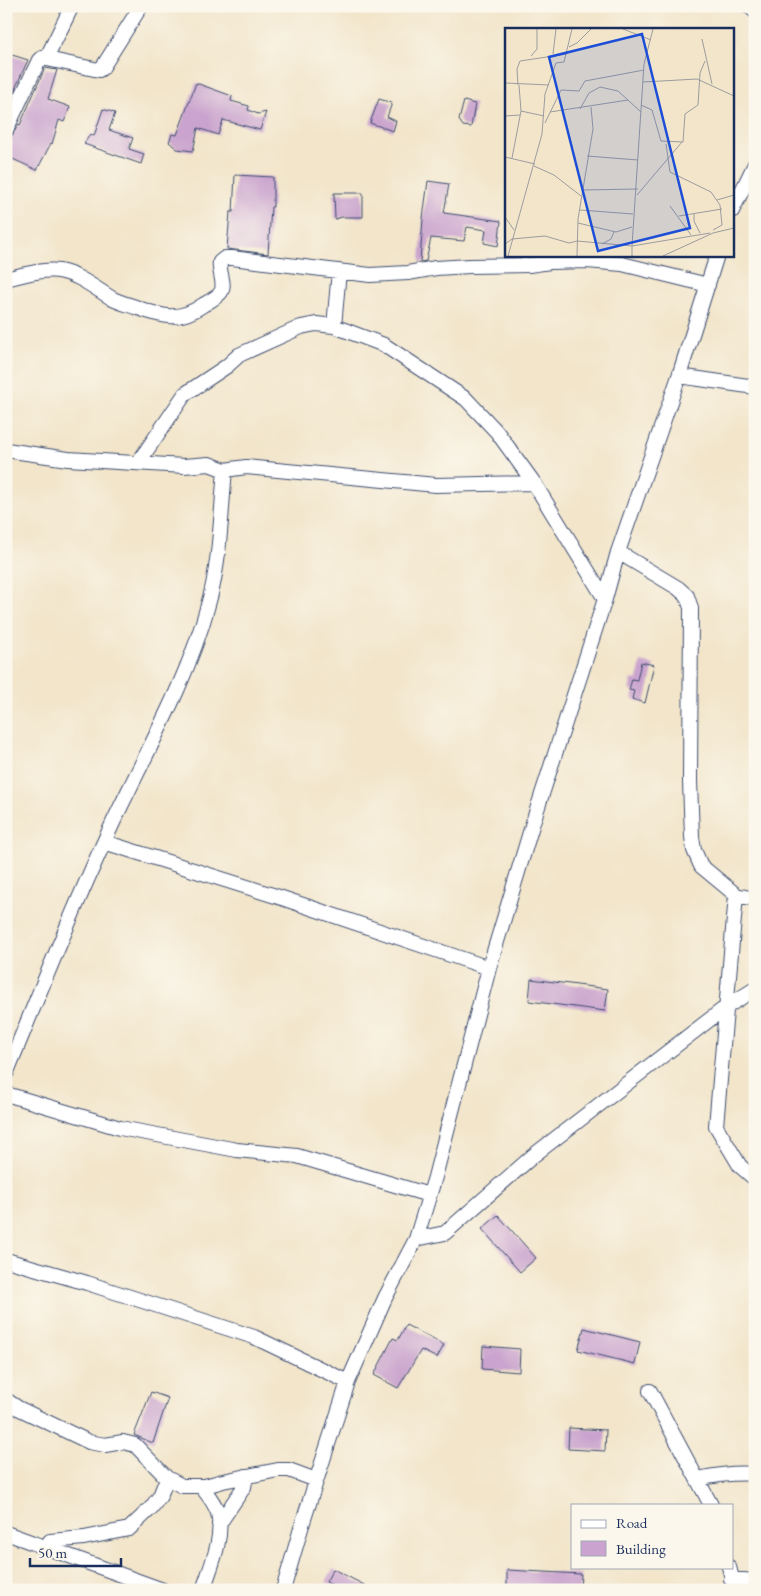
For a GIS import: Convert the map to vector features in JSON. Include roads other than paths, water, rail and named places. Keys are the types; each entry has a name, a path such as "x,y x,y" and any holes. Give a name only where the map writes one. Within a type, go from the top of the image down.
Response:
{"street":[{"path":"46,59 72,6"},
{"path":"6,130 39,60 46,59 99,70 140,6"},
{"path":"749,6 755,11"},
{"path":"734,208 755,164"},
{"path":"284,1590 316,1480 348,1382 385,1298 416,1239 489,968 555,750 605,599 618,552 679,376 717,256"},
{"path":"6,279 60,271 87,283 115,300 169,318 178,317 199,308 220,294 222,286 219,266 220,262 225,258 370,275 408,273 436,268 588,261 622,264 708,285"},
{"path":"334,326 339,271"},
{"path":"138,463 185,394 227,366 239,355 301,327 316,324 334,326 384,345 466,399 497,432 534,483 605,599"},
{"path":"679,376 755,387"},
{"path":"6,450 68,460 184,466 209,464 225,470 246,467 436,485 534,483"},
{"path":"6,1074 104,842 181,681 198,639 209,603 214,576 225,470"},
{"path":"618,552 678,588 687,596 691,608 692,837 694,850 701,866 736,895 755,899"},
{"path":"104,842 282,898 489,968"},
{"path":"736,895 716,1126 740,1166 755,1179"},
{"path":"416,1239 445,1233 534,1155 726,1007 755,989"},
{"path":"6,1094 120,1128 237,1150 297,1156 429,1195"},
{"path":"6,1260 88,1283 254,1337 348,1382"},
{"path":"650,1391 710,1504"},
{"path":"6,1400 18,1408 89,1442 105,1444 123,1442 135,1445 167,1478 182,1486 201,1486 278,1470 289,1470 316,1480"},
{"path":"697,1479 741,1473 755,1474"},
{"path":"219,1524 244,1486 246,1476"},
{"path":"45,1548 50,1541 75,1539 129,1528 151,1508 160,1496 167,1478"},
{"path":"201,1486 213,1501 218,1513 220,1532 203,1590"},
{"path":"6,1533 163,1590"},
{"path":"732,1579 755,1581"}]}
